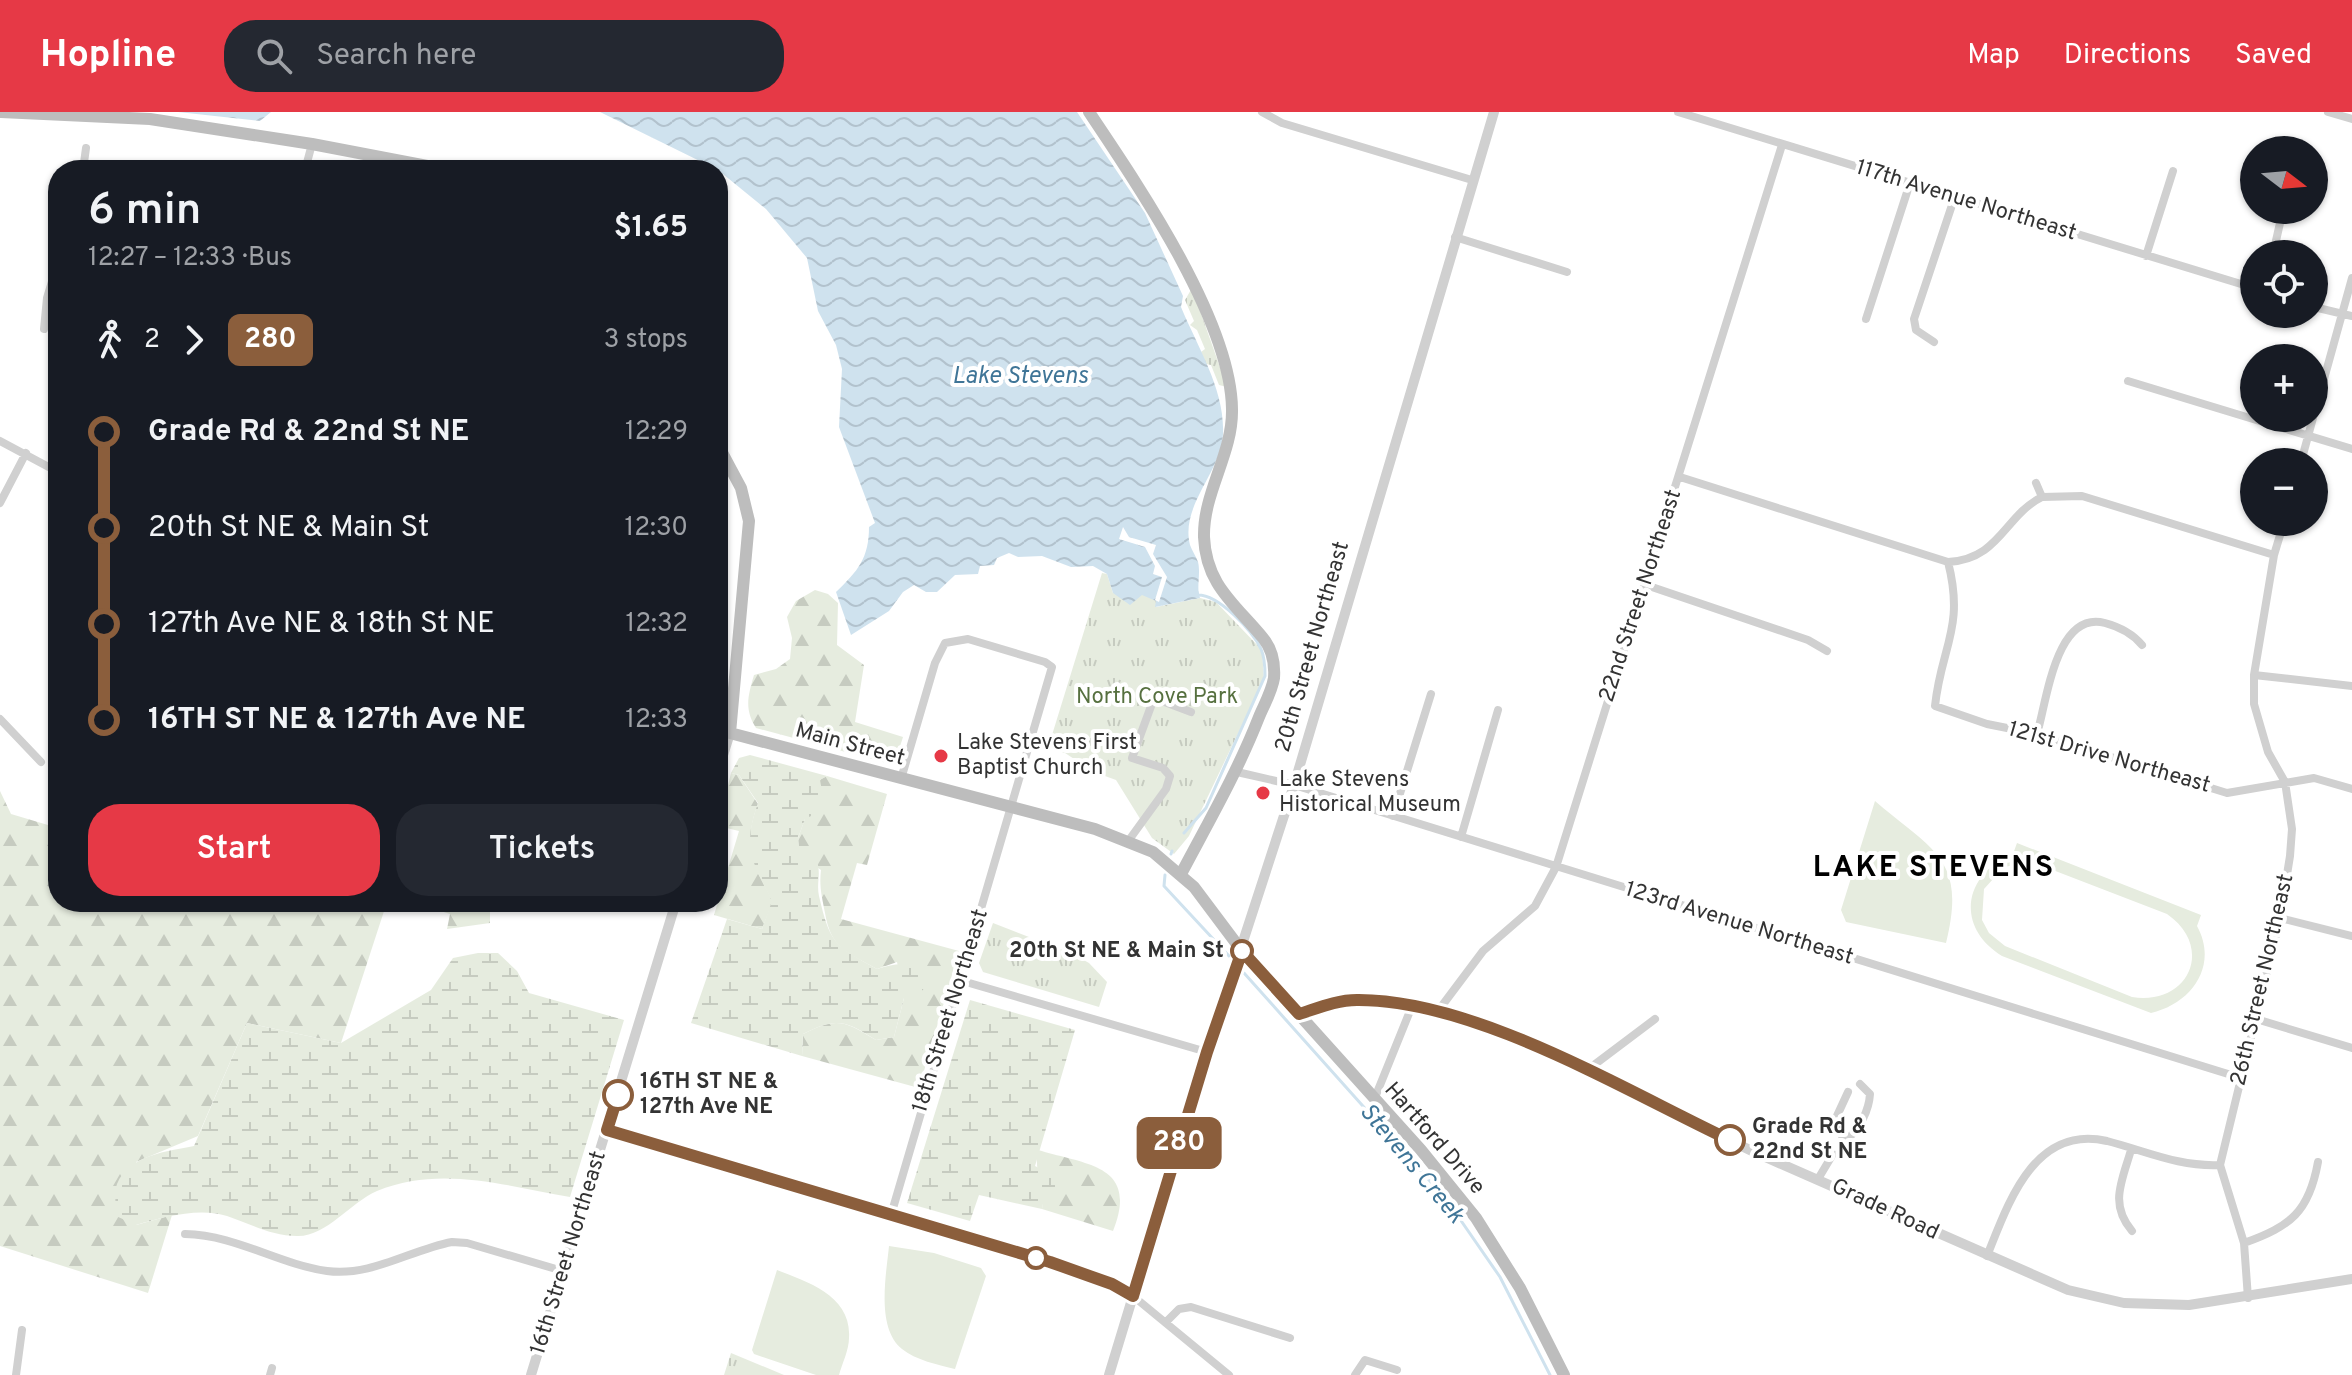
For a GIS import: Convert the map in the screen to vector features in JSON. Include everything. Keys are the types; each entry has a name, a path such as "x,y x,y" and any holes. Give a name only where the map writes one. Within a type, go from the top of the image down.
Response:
{"main road":[{"path":"1,112 150,119 396,160"},
{"path":"1089,112 1194,286 1231,389 1232,429 1205,517 1206,556 1218,588 1264,639 1274,663 1274,680 1237,772 1181,874"},
{"path":"728,464 741,488 749,521 730,733"},
{"name":"Main Street","path":"730,733 1129,840 1181,874 1241,954"},
{"name":"Hartford Drive","path":"1241,954 1299,1014 1476,1218 1520,1288 1564,1375"},
{"name":"20th Street Northeast","path":"1157,1217 1207,1052"}],"street":[{"path":"1262,112 1282,123 1472,180"},
{"path":"1282,123 1286,112"},
{"name":"20th Street Northeast","path":"1207,1052 1294,785 1494,112"},
{"name":"117th Avenue Northeast","path":"1678,112 2240,284"},
{"path":"2328,112 2352,119"},
{"path":"308,160 312,144"},
{"name":"22nd Street Northeast","path":"1438,1011 1483,951 1535,906 1556,867 1611,683 1646,585 1782,145"},
{"path":"84,160 86,148"},
{"path":"2146,256 2173,171"},
{"path":"1866,319 1910,183"},
{"path":"1934,342 1916,330 1914,319 1955,196"},
{"path":"1455,237 1567,272"},
{"path":"2328,362 2352,278"},
{"path":"44,329 48,295"},
{"path":"2328,311 2352,316"},
{"path":"2128,381 2352,449"},
{"path":"2305,448 2310,432"},
{"path":"0,441 48,466"},
{"path":"0,503 26,453"},
{"path":"1680,477 1948,562 1963,561 1981,553 2042,497 2082,496 2274,555"},
{"path":"2036,483 2042,497"},
{"name":"26th Street Northeast","path":"2220,1165 2280,918 2292,829 2285,782 2258,723 2254,675 2280,536"},
{"name":"121st Drive Northeast","path":"1948,562 1956,591 1954,632 1935,706 1987,724 2037,734 2227,793 2314,778 2352,789"},
{"path":"1646,585 1808,640 1827,651"},
{"path":"2037,734 2062,647 2080,624 2090,620 2113,625 2134,636 2142,645"},
{"name":"18th Street Northeast","path":"891,1215 1052,667 1045,662 968,639 945,643 935,663 901,779"},
{"path":"2254,675 2352,686"},
{"path":"1393,816 1431,694"},
{"path":"1129,840 1166,789 1170,776 1163,768 1132,758 1154,698 1191,712"},
{"path":"1461,837 1498,710"},
{"path":"0,719 41,762"},
{"path":"728,739 730,733"},
{"name":"123rd Avenue Northeast","path":"1237,772 1294,785 2241,1078"},
{"name":"16th Street Northeast","path":"531,1375 673,912"},
{"path":"2280,918 2352,936"},
{"path":"959,980 1207,1052"},
{"name":"Grade Road","path":"1299,1014 1357,1000 1438,1011 1480,1024 1987,1256 2068,1290 2124,1303 2189,1305 2352,1279"},
{"path":"1374,1100 1412,1006"},
{"path":"1586,1071 1655,1019"},
{"path":"2256,1019 2352,1048"},
{"path":"1848,1092 1836,1118 1846,1140 1856,1133 1870,1105 1870,1094 1860,1084"},
{"path":"607,1130 1074,1270 1133,1296 1229,1375"},
{"path":"1987,1256 2022,1178 2043,1155 2064,1144 2105,1141 2193,1166 2220,1165 2244,1243 2248,1298"},
{"path":"2131,1150 2117,1195 2122,1219 2132,1231"},
{"path":"1818,1179 1833,1154"},
{"path":"2244,1243 2290,1222 2313,1188 2318,1162"},
{"name":"20th Street Northeast","path":"1109,1375 1157,1217"},
{"path":"185,1234 233,1240 292,1263 328,1271 354,1271 452,1242 563,1271"},
{"path":"1166,1322 1179,1309 1191,1307 1290,1338"},
{"path":"16,1375 22,1330"},
{"path":"1355,1375 1365,1360 1397,1370"}],"green space":[{"path":"1192,288 1227,387 1219,385 1211,365 1206,364 1201,352 1205,349 1197,330 1190,325 1194,321 1185,300"},
{"name":"North Cove Park","path":"1102,573 1107,574 1113,593 1142,594 1157,601 1156,607 1200,598 1216,602 1262,650 1264,679 1189,836 1174,854 1152,838 1116,780 1094,772 1065,753 1048,748"},
{"path":"815,590 828,594 838,603 837,645 864,665 855,722 903,737 894,765 756,728 752,721 748,702 754,675 776,669 790,659 792,638 787,617 796,601"},
{"path":"750,755 827,776 820,780 819,812 805,819 798,838 800,854 816,859 819,896 827,924 836,941 877,969 903,964 928,973 923,990 904,998 894,1037 876,1040 856,1028 832,1023 803,1034 802,1056 691,1023 727,919 762,929 772,901 759,875 750,843 758,803 739,775 731,773 739,758"},
{"path":"731,773 739,775 758,804 751,830 752,854 773,901 762,929 714,915 715,912 728,912 728,868 739,831 728,828"},
{"path":"827,776 887,794 867,865 857,863 841,919 959,951 919,1088 802,1056 803,1034 832,1023 856,1028 876,1040 894,1037 904,998 897,962 877,969 836,942 825,913 821,870 799,855 798,838 819,780"},
{"path":"0,791 11,814 48,825 48,912 384,912 341,1043 247,1023 198,1136 136,1162 136,1225 172,1215 148,1293 0,1246"},
{"path":"1875,801 1928,845 1948,874 1952,892 1946,943 1846,922 1841,910"},
{"path":"2017,843 2201,915 2197,926 2205,955 2203,969 2189,992 2178,1001 2151,1013 2002,956 1977,931 1971,902 1975,887 1984,874 2013,854","holes":["2032,862 2167,914 2182,927 2190,942 2192,957 2189,971 2181,983 2168,992 2152,997 2132,997 2005,946 1989,933 1982,920 1984,889 2004,867"]},
{"path":"444,912 490,912 490,923 447,929 450,914"},
{"path":"993,923 1089,963 1107,982 1099,1007 983,972 979,963"},
{"path":"498,953 517,971 529,993 624,1020 570,1197 473,1180 425,1179 377,1191 318,1231 297,1236 270,1232 216,1213 181,1214 136,1225 116,1216 117,1184 130,1167 150,1156 194,1146 247,1023 341,1043 431,990 453,958"},
{"path":"970,1000 1075,1030 1035,1166 1055,1176 1055,1189 1045,1193 1042,1209 979,1195 970,1221 907,1203"},
{"path":"1038,1150 1091,1165 1114,1180 1119,1193 1119,1209 1113,1231 1042,1209"},
{"path":"889,1246 934,1253 981,1268 986,1276 955,1369 914,1356 894,1340 885,1301"},
{"path":"777,1270 826,1293 843,1311 848,1324 849,1343 839,1375 816,1375 754,1354 752,1350"},
{"path":"731,1353 784,1375 724,1375"}],"water":[{"path":"178,112 271,112 260,121"},
{"name":"Lake Stevens","path":"600,112 1077,112 1145,213 1183,296 1181,307 1220,401 1221,448 1196,503 1188,530 1199,567 1200,598 1155,607 1156,601 1142,595 1130,605 1113,593 1107,574 1093,566 1071,567 1042,556 1018,557 1009,553 997,558 994,565 980,566 978,574 955,575 937,592 926,592 914,585 903,592 889,611 851,635 836,592 861,563 869,527 875,523 839,427 842,369 836,345 818,311 807,258 766,209 728,178 728,160 698,160"}],"pier":[{"path":"1123,527 1129,537 1156,545 1153,554 1167,577 1159,602 1155,600 1162,577 1153,574 1155,566 1145,547 1119,539"}],"waterway":[{"name":"Stevens Creek","path":"1184,833 1206,808 1265,676 1262,652 1257,641 1225,607 1197,592"},
{"name":"Stevens Creek","path":"1165,875 1164,886 1229,956"},
{"name":"Stevens Creek","path":"1244,973 1446,1199 1500,1277 1550,1375"}],"bus line":[{"name":"280","path":"618,1095 607,1130 1050,1262 1112,1284 1133,1296 1207,1052 1242,951 1299,1014 1321,1006 1357,1000 1412,1006 1452,1015 1493,1029 1570,1063 1730,1140"}],"place":[{"name":"Lake Stevens First Baptist Church","path":"941,756"},
{"name":"Lake Stevens Historical Museum","path":"1263,793"},
{"name":"20th St NE & Main St","path":"1242,951"},
{"name":"16TH ST NE & 127th Ave NE","path":"618,1095"},
{"name":"Grade Rd & 22nd St NE","path":"1730,1140"}],"district":[{"name":"LAKE STEVENS","path":"1934,868"}]}
